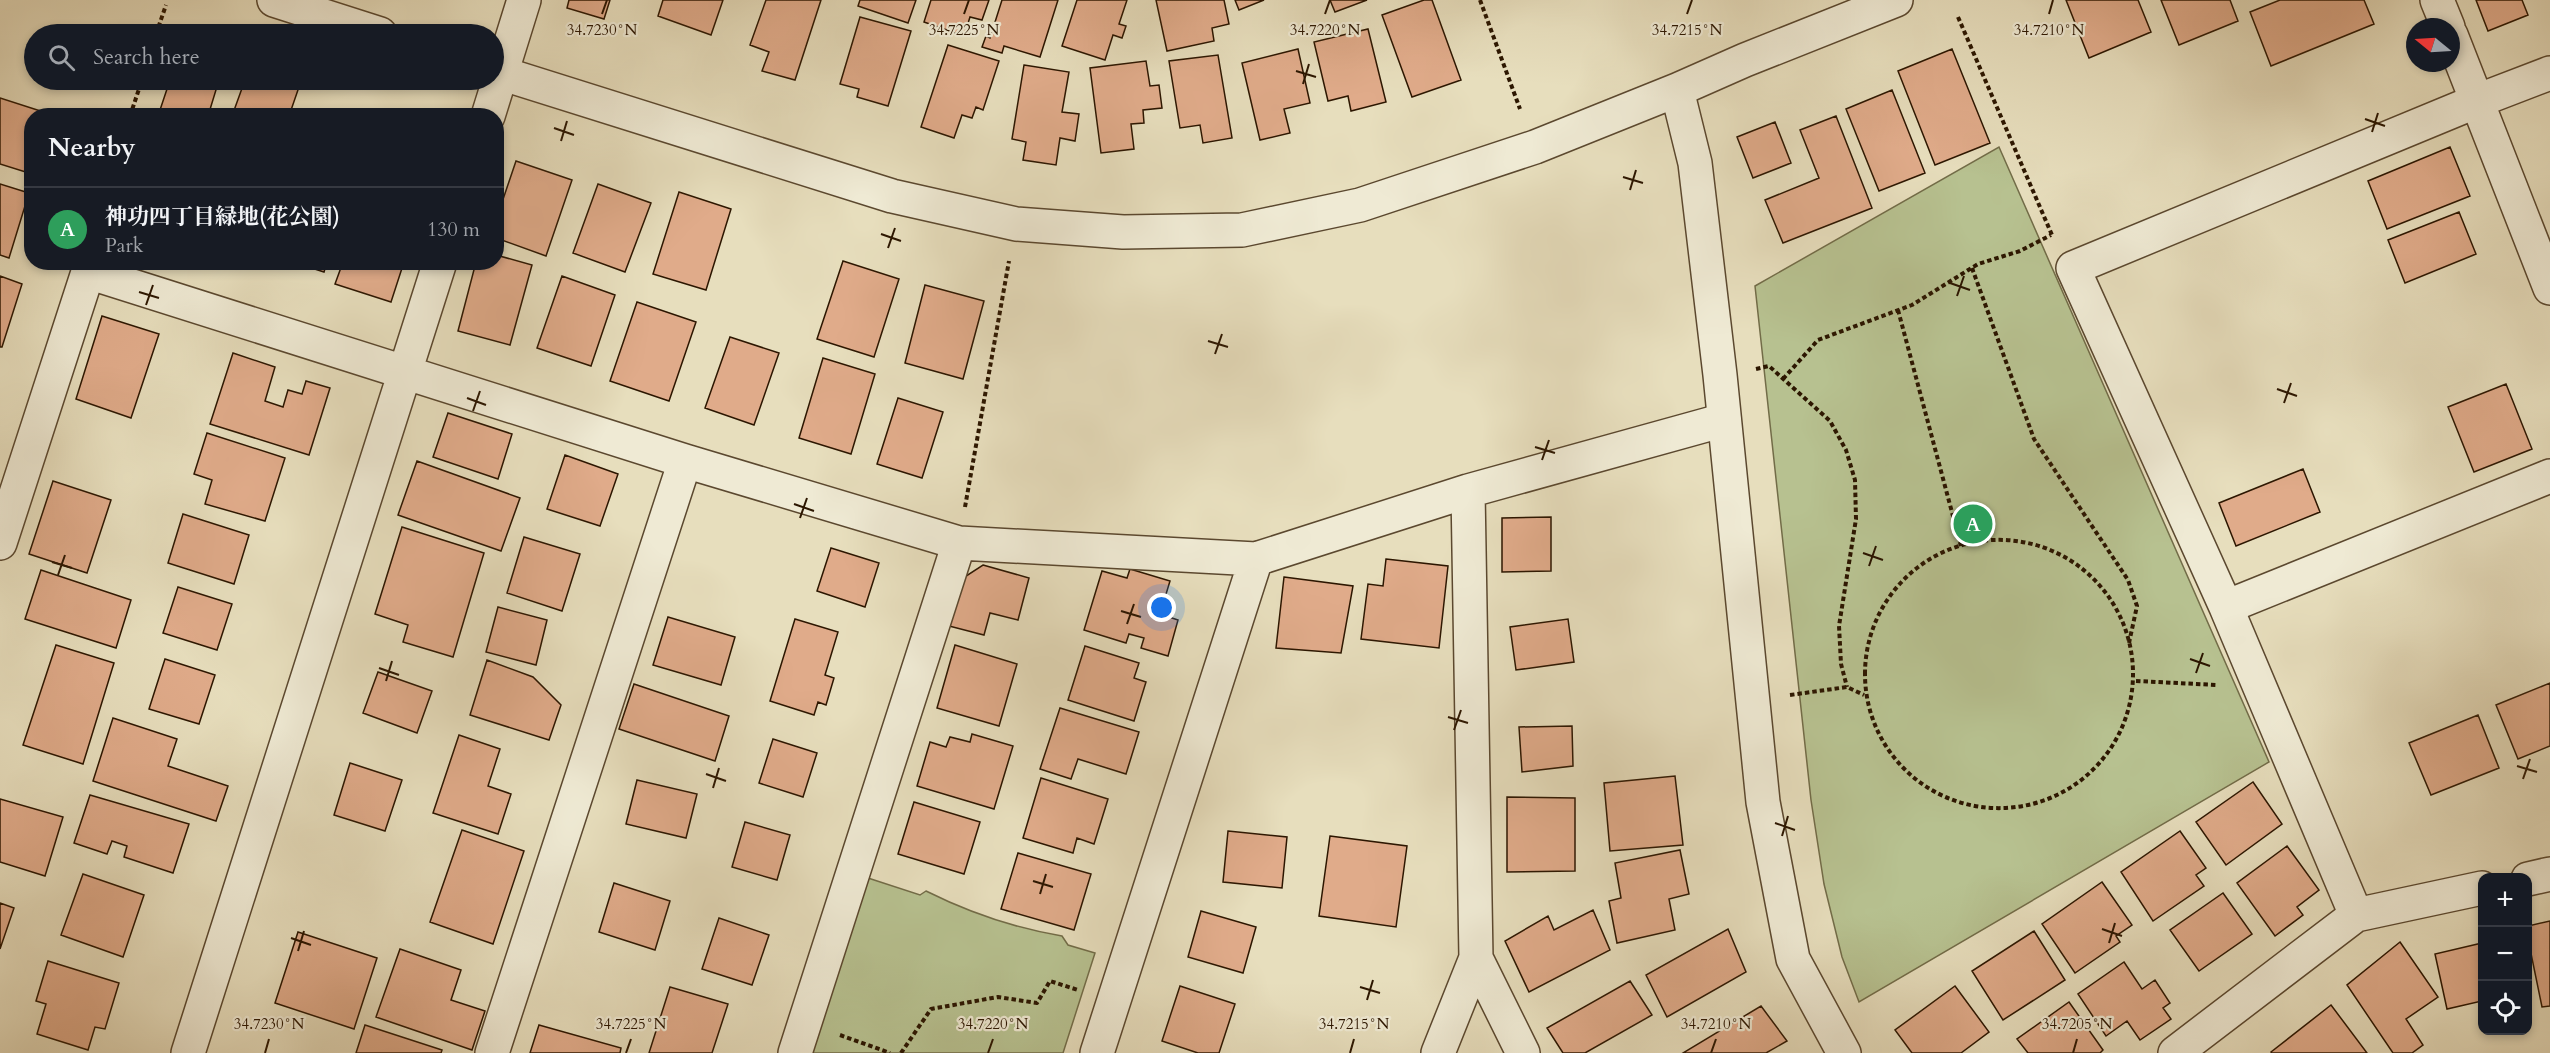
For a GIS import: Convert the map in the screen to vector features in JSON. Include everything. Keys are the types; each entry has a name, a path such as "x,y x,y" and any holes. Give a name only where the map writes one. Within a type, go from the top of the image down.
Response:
{"street":[{"path":"274,0 349,24"},
{"path":"504,53 524,0"},
{"path":"504,74 892,196 1016,224 1123,232 1242,230 1360,205 1535,147 1896,0"},
{"path":"2437,0 2444,18"},
{"path":"2460,58 2550,288"},
{"path":"2355,915 2226,607 2073,267 2477,101 2550,74"},
{"path":"490,108 493,90"},
{"path":"1677,90 1695,163 1724,420 1759,768 1767,824 1793,959 1844,1053"},
{"path":"188,1053 437,270"},
{"path":"0,543 87,272 685,461 959,543 1256,559 1468,491 1724,420"},
{"path":"492,1053 685,461"},
{"path":"2226,607 2550,476"},
{"path":"1438,1053 1476,958 1468,491"},
{"path":"795,1053 959,543"},
{"path":"1096,1053 1256,559"},
{"path":"2532,878 2550,874"},
{"path":"2175,1053 2355,915 2478,889"},
{"path":"1476,958 1523,1053"}],"path":[{"path":"1480,0 1520,109"},
{"path":"159,24 166,5"},
{"path":"1958,17 2058,249 2073,267"},
{"path":"133,108 139,90"},
{"path":"1784,379 1818,340 1911,305 1972,268 2020,251 2052,234"},
{"path":"959,543 1009,261"},
{"path":"1972,268 2034,439 2128,580 2137,606 2129,644"},
{"path":"1898,310 1961,546"},
{"path":"1751,369 1769,366 1830,421 1846,450 1855,480 1856,519 1839,626 1841,664 1847,687"},
{"path":"2000,539 2046,547 2086,571 2116,607 2129,644 2136,681 2115,743 2085,779 2043,802 1997,809 1951,801 1911,777 1881,741 1864,695 1865,650 1882,605 1912,569 1961,546 2000,539"},
{"path":"2136,681 2260,686"},
{"path":"1787,695 1847,687 1864,695"},
{"path":"901,1053 931,1009 998,997 1037,1003 1050,981 1114,1000"},
{"path":"805,1022 890,1053"}],"green space":[{"path":"1999,147 2269,762 1859,1002 1842,957 1824,884 1811,800 1755,286"},
{"path":"868,878 920,895 926,891 993,919 1062,936 1068,945 1095,953 1063,1053 811,1053"}],"building":[{"path":"569,0 610,0 604,19 567,8"},
{"path":"663,0 723,0 711,35 658,16"},
{"path":"766,0 821,0 795,80 762,71 769,52 750,45"},
{"path":"860,0 916,0 908,23 858,6"},
{"path":"931,0 989,0 982,20 970,17 964,36 924,22"},
{"path":"1002,0 1058,0 1040,57 1004,46 1002,53 982,47 986,36 990,38"},
{"path":"1077,0 1127,0 1119,24 1126,26 1122,38 1113,35 1105,60 1062,46"},
{"path":"1156,0 1224,0 1229,24 1212,28 1214,41 1167,51"},
{"path":"1235,0 1264,0 1239,10"},
{"path":"1330,0 1367,0 1335,12"},
{"path":"1424,0 1432,0 1461,80 1412,97 1382,15"},
{"path":"2066,0 2138,0 2151,32 2089,58"},
{"path":"2161,0 2230,0 2238,21 2179,45"},
{"path":"2280,0 2364,0 2374,24 2271,66 2250,12"},
{"path":"2476,0 2522,0 2528,15 2488,31"},
{"path":"860,17 911,31 888,106 857,97 859,89 840,84"},
{"path":"1368,29 1386,102 1351,111 1348,96 1328,101 1314,42"},
{"path":"948,45 999,61 983,110 976,107 972,118 962,115 954,138 921,127"},
{"path":"1298,49 1310,103 1284,109 1290,133 1260,140 1242,63"},
{"path":"1952,49 1990,143 1935,165 1898,71"},
{"path":"1218,55 1232,138 1203,143 1200,125 1180,128 1169,61"},
{"path":"1146,61 1150,86 1159,85 1162,108 1143,110 1144,123 1131,124 1134,149 1101,153 1090,68"},
{"path":"1024,65 1069,72 1062,112 1079,114 1075,141 1060,138 1056,165 1023,160 1026,142 1012,139"},
{"path":"167,90 216,90 210,108 161,108"},
{"path":"241,90 298,90 292,108 235,108"},
{"path":"1892,90 1925,173 1879,191 1846,109"},
{"path":"0,98 31,108 24,108 24,172 0,164"},
{"path":"1836,116 1872,208 1783,243 1765,200 1819,178 1800,130"},
{"path":"1775,122 1791,163 1753,178 1737,137"},
{"path":"2450,147 2470,196 2387,229 2368,181"},
{"path":"516,161 572,180 546,256 504,241 504,196"},
{"path":"0,184 24,191 24,209 9,258 0,255"},
{"path":"598,184 651,203 625,272 573,253"},
{"path":"679,192 731,209 706,290 653,274"},
{"path":"2459,212 2476,254 2405,283 2388,240"},
{"path":"504,257 532,265 510,345 458,331 474,270 504,270"},
{"path":"843,261 899,279 874,357 817,339"},
{"path":"340,270 401,270 391,302 335,284"},
{"path":"0,276 22,284 2,347 0,347"},
{"path":"562,276 615,295 591,366 537,348"},
{"path":"925,285 984,301 963,379 905,363"},
{"path":"637,302 696,322 669,401 610,381"},
{"path":"102,316 159,334 131,418 76,399"},
{"path":"730,337 779,353 754,425 705,408"},
{"path":"233,353 275,367 265,401 283,407 288,390 302,394 306,381 330,388 309,455 210,424"},
{"path":"823,358 875,374 851,454 799,438"},
{"path":"2506,384 2532,449 2474,472 2448,407"},
{"path":"898,398 943,412 922,478 877,464"},
{"path":"448,413 512,434 498,479 433,457"},
{"path":"207,433 285,458 265,521 205,504 212,480 194,474"},
{"path":"565,455 618,474 600,526 547,509"},
{"path":"417,461 520,498 501,551 398,515"},
{"path":"2303,469 2320,512 2236,546 2219,503"},
{"path":"53,481 111,500 87,573 29,554"},
{"path":"183,514 249,535 234,584 168,563"},
{"path":"1551,517 1551,571 1502,572 1502,518"},
{"path":"402,527 484,553 453,657 403,642 408,625 375,614"},
{"path":"524,537 580,554 562,611 507,593"},
{"path":"831,548 879,563 865,607 817,591"},
{"path":"1386,559 1448,566 1439,648 1361,639 1368,584 1383,586"},
{"path":"983,565 1029,578 1018,620 990,613 984,635 949,626 963,578"},
{"path":"1130,569 1170,581 1160,614 1178,620 1168,656 1141,648 1144,638 1129,634 1126,643 1084,630 1102,571 1127,578"},
{"path":"41,570 131,600 116,648 25,619"},
{"path":"1284,577 1353,586 1341,653 1276,648"},
{"path":"178,587 232,604 217,650 163,633"},
{"path":"498,607 547,620 536,665 486,652"},
{"path":"668,617 735,637 721,685 653,665"},
{"path":"795,619 838,632 825,675 834,678 826,705 818,702 814,715 770,701"},
{"path":"1568,619 1574,662 1516,670 1510,627"},
{"path":"56,645 114,663 83,764 23,745"},
{"path":"955,645 1017,664 999,726 937,708"},
{"path":"1085,646 1139,663 1134,678 1146,682 1134,721 1068,700"},
{"path":"165,659 215,675 199,724 149,709"},
{"path":"487,660 533,677 561,705 549,740 470,715"},
{"path":"378,672 432,691 417,733 363,713"},
{"path":"2550,683 2550,746 2518,759 2496,705"},
{"path":"634,684 729,716 715,761 619,729"},
{"path":"1060,708 1139,732 1126,774 1078,759 1071,779 1040,769"},
{"path":"2478,715 2499,768 2431,795 2409,743"},
{"path":"113,718 177,739 168,766 228,786 216,821 93,781"},
{"path":"1572,726 1573,766 1522,772 1519,727"},
{"path":"972,734 1013,746 994,809 917,786 930,742 946,747 950,737 970,742"},
{"path":"459,735 500,749 488,786 511,794 498,834 433,813"},
{"path":"773,739 817,753 803,797 759,783"},
{"path":"350,763 402,780 385,831 334,815"},
{"path":"1675,776 1683,845 1610,851 1604,783"},
{"path":"1041,778 1108,799 1094,844 1077,838 1073,853 1023,838"},
{"path":"637,780 697,794 686,838 626,824"},
{"path":"2253,782 2282,824 2226,865 2196,822"},
{"path":"90,795 189,824 173,873 124,857 127,846 112,841 107,854 74,843"},
{"path":"1507,797 1575,798 1575,871 1507,872"},
{"path":"0,799 63,817 45,876 0,862"},
{"path":"914,802 980,822 964,874 898,854"},
{"path":"745,822 790,835 777,880 732,867"},
{"path":"462,830 524,851 493,944 430,922"},
{"path":"1228,831 1287,837 1282,888 1223,882"},
{"path":"2180,831 2206,868 2196,875 2204,886 2153,921 2121,872"},
{"path":"1330,836 1407,846 1396,927 1319,916"},
{"path":"2287,846 2319,890 2297,907 2303,915 2275,936 2237,883"},
{"path":"1680,850 1689,894 1669,899 1675,930 1617,943 1609,901 1621,898 1615,863"},
{"path":"1018,853 1091,874 1074,930 1001,909"},
{"path":"83,874 144,895 123,957 61,935"},
{"path":"2102,882 2132,925 2116,936 2120,942 2075,973 2042,924"},
{"path":"614,883 670,901 655,950 599,932"},
{"path":"2223,893 2252,934 2199,971 2170,930"},
{"path":"0,903 14,908 0,949"},
{"path":"1593,910 1610,950 1529,992 1505,941 1548,916 1554,930"},
{"path":"1201,911 1256,927 1243,973 1188,957"},
{"path":"719,918 769,935 752,985 702,969"},
{"path":"2550,921 2550,1006 2542,1007 2532,958 2532,925"},
{"path":"1728,929 1746,972 1667,1017 1646,975"},
{"path":"2034,931 2065,980 2003,1020 1972,971"},
{"path":"298,932 377,958 354,1029 275,1003"},
{"path":"2400,942 2438,997 2406,1019 2423,1045 2412,1053 2393,1053 2347,985"},
{"path":"2478,944 2478,1002 2447,1009 2435,954"},
{"path":"400,949 461,970 451,1000 485,1011 472,1050 376,1017"},
{"path":"48,961 119,983 105,1029 95,1027 88,1050 37,1034 46,1004 36,1001"},
{"path":"2124,962 2142,989 2155,980 2170,1003 2163,1008 2171,1019 2140,1040 2127,1021 2106,1036 2078,994"},
{"path":"1630,981 1652,1015 1585,1053 1563,1053 1547,1028"},
{"path":"1180,986 1235,1004 1219,1053 1198,1053 1162,1041"},
{"path":"1955,986 1989,1032 1961,1053 1912,1053 1895,1030"},
{"path":"670,987 728,1004 712,1053 649,1053"},
{"path":"2069,1002 2103,1050 2100,1053 2028,1053 2017,1039"},
{"path":"2331,1005 2367,1053 2271,1052"},
{"path":"1761,1006 1787,1041 1766,1053 1683,1053"},
{"path":"365,1025 442,1050 441,1053 356,1053"},
{"path":"539,1025 621,1048 620,1053 530,1053"}],"place":[{"name":"神功四丁目緑地(花公園)","path":"1973,524"}]}
